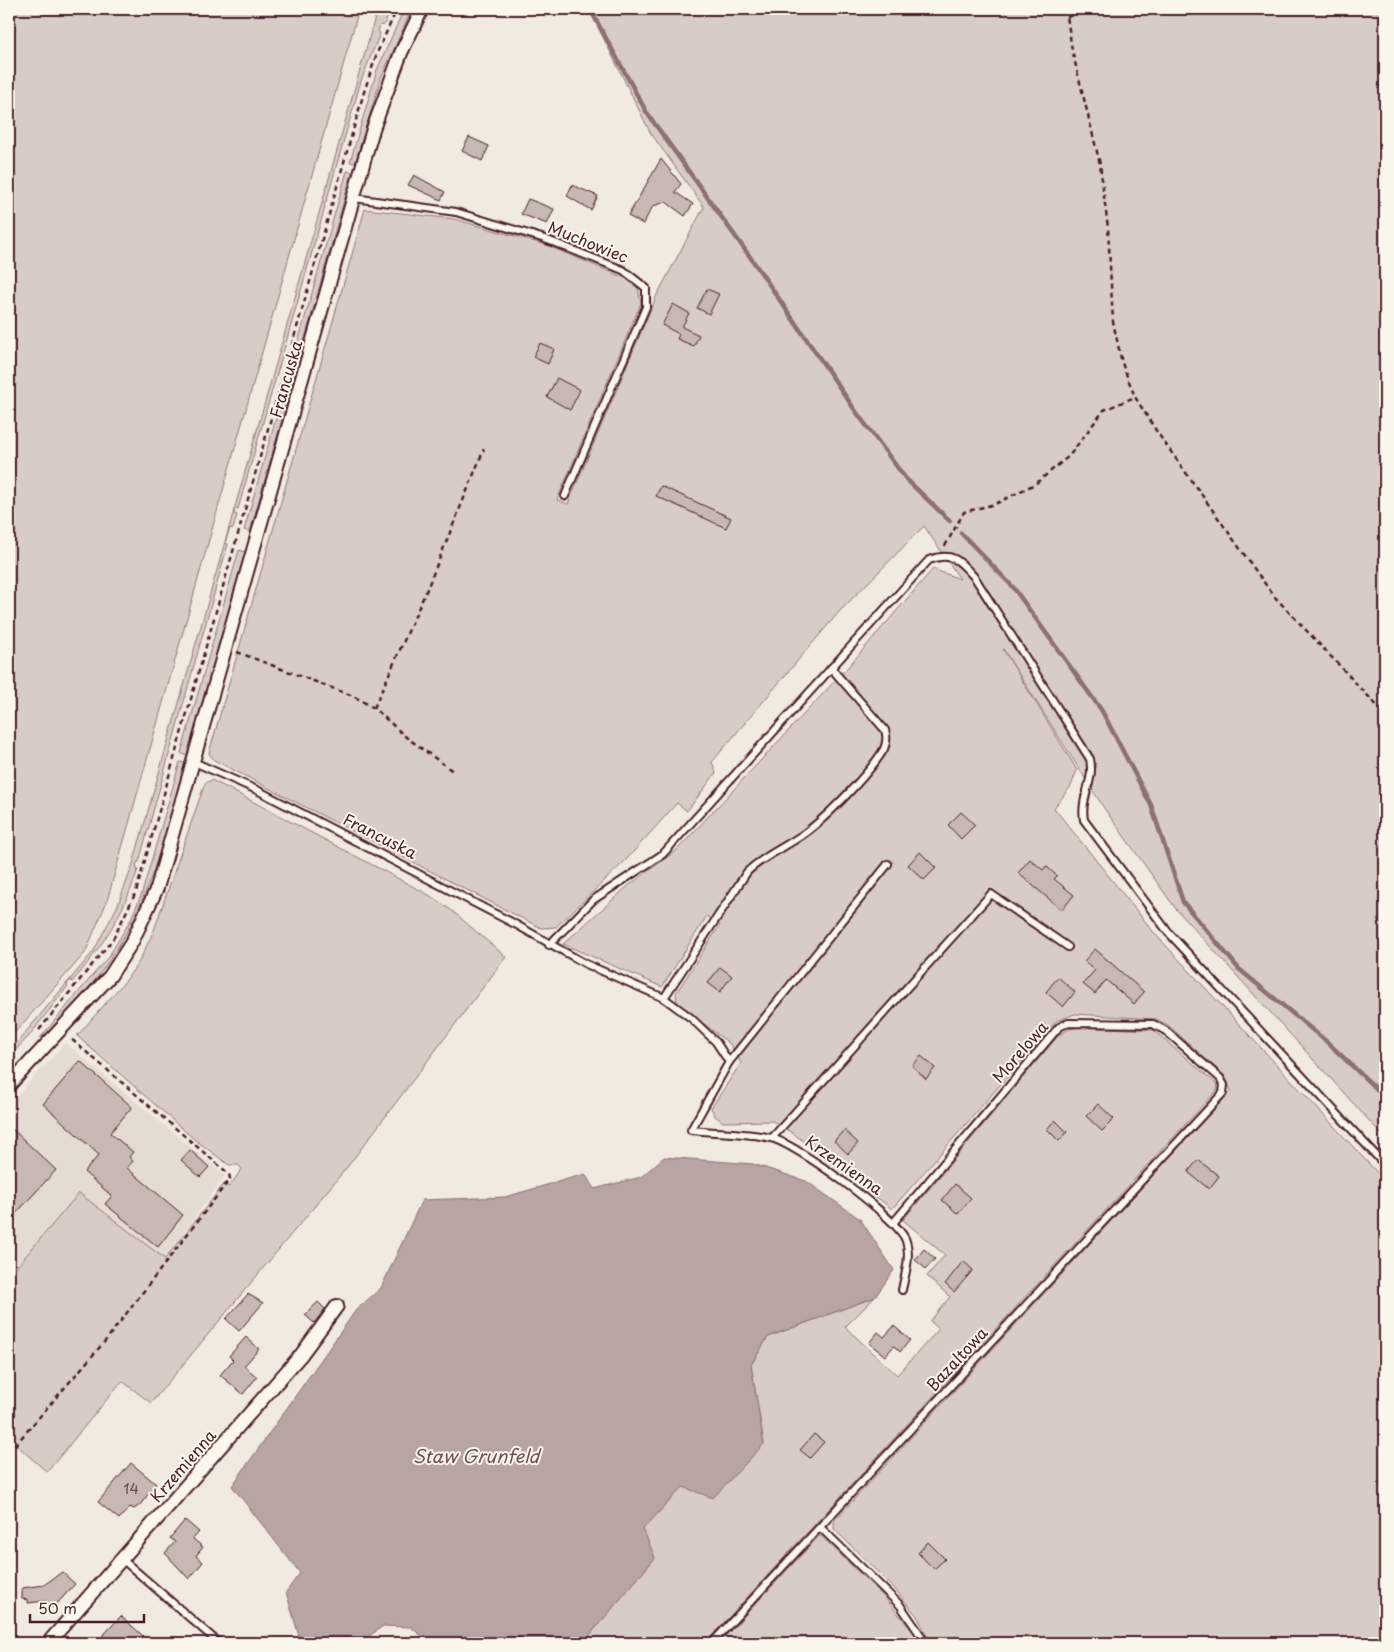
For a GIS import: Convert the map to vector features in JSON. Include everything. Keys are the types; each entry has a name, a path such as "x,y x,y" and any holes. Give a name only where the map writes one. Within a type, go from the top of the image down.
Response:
{"street":[{"name":"Francuska","path":"9,1085 110,976 124,956 145,916 161,874 194,762 386,90 406,40 422,9"},
{"name":"Krzemienna","path":"48,1643 123,1560 301,1355 337,1306"}],"lane":[{"name":"Muchowiec","path":"354,198 456,212 545,239 623,270 646,288 646,307 565,496"},
{"path":"550,945 593,900 663,854 929,560 940,555 948,556 961,562 975,578 1090,759 1092,772 1082,808 1084,820 1163,925 1385,1165"},
{"path":"831,668 885,730 887,736 884,748 828,812 807,832 783,849 756,863 747,872 664,998 691,1018 716,1042 729,1062 888,864"},
{"name":"Francuska","path":"194,762 259,791 515,924 586,964 664,998"},
{"path":"772,1138 991,894 1068,946"},
{"name":"Morelowa","path":"894,1222 1052,1034 1068,1023 1153,1024 1166,1030 1220,1078 1224,1085 1223,1093"},
{"name":"Krzemienna","path":"729,1062 691,1130 772,1138 820,1164 894,1222 906,1240 907,1261 902,1290"},
{"name":"Bazaltowa","path":"712,1643 1223,1093"},
{"path":"820,1527 900,1605 926,1643"},
{"path":"123,1560 219,1643"}],"path":[{"path":"35,1036 113,939 125,919 136,892 364,92 377,53 398,9"},
{"path":"1066,9 1072,50 1100,164 1108,228 1113,322 1122,363 1135,397 1157,432 1273,595 1385,714"},
{"path":"1067,17 1089,9"},
{"path":"940,555 964,512 995,504 1035,484 1069,456 1104,410 1135,397"},
{"path":"374,708 437,564 484,449"},
{"path":"226,648 354,696 374,708 406,737 454,772"},
{"path":"9,1452 106,1340 230,1179 229,1174 61,1030"}],"shaded area":[{"path":"9,9 359,9 107,901 85,953 9,1039"},
{"path":"380,9 392,9 383,26 380,25 378,31 380,33 361,81 326,202 324,202 325,207 238,509 235,508 234,514 237,515 233,529 230,528 225,543 228,544 139,862 137,862 136,868 138,869 119,915 93,956 72,982 71,980 67,984 68,986 29,1036 9,1057 9,1052 93,952 117,907 132,867 376,14"},
{"path":"404,9 412,9 381,78 355,163 350,162 377,70"},
{"path":"589,9 1385,9 1385,1138 1176,909 1104,808 1003,649 1077,770 1071,786 1054,808 1156,935 1385,1181 1385,1643 931,1643 917,1616 894,1588 834,1529 834,1521 1231,1091 1225,1076 1168,1025 1156,1019 1075,1014 1056,1021 892,1209 794,1134 772,1121 723,1122 715,1116 711,1108 741,1063 730,1044 677,1003 676,993 720,925 707,916 662,987 563,944 627,887 678,849 847,668 933,569 960,579 924,526 838,613 712,762 716,773 687,811 677,803 625,861 556,927 541,928 214,760 209,753 365,209 454,219 546,245 625,278 638,288 641,303 557,500 568,504 656,297 704,207 650,132"},
{"path":"347,171 352,172 250,532 244,530"},
{"path":"239,550 245,552 187,756 181,753"},
{"path":"180,762 185,763 166,832 156,864 131,924 95,981 52,1029 40,1038 109,956 130,921 142,893"},
{"path":"212,780 429,895 451,910 506,957 348,1166 151,1403 122,1381 47,1472 13,1442 9,1446 9,1276 79,1193 165,1259 224,1184 229,1187 242,1169 238,1165 229,1165 194,1139 77,1036 127,979 140,960 154,930 205,783"},
{"path":"1079,1027 1153,1030 1217,1084 1218,1089 705,1643 583,1643 655,1558 643,1529 683,1486 764,1444 751,1365 768,1337 875,1297 845,1327 897,1375 939,1329 930,1321 950,1297 927,1276 945,1255 903,1220 1058,1036 1069,1029"},
{"path":"65,1043 225,1176 164,1260 79,1193 9,1276 9,1105"},
{"path":"820,1535 883,1596 916,1635 919,1643 719,1643"}],"water":[{"name":"Staw Grunfeld","path":"664,1157 753,1164 806,1181 860,1219 894,1270 875,1297 768,1337 751,1365 764,1444 713,1498 683,1487 643,1529 655,1558 583,1643 430,1643 411,1627 383,1626 360,1643 301,1643 286,1592 300,1573 232,1486 356,1310 381,1288 422,1200 505,1197 585,1174 594,1189 641,1177"}],"building":[{"path":"469,137 489,146 482,161 462,151"},
{"path":"661,159 681,184 675,192 693,204 685,216 666,202 653,206 643,224 628,216"},
{"path":"414,175 445,192 441,200 408,185"},
{"path":"572,185 598,196 591,210 567,196"},
{"path":"528,199 554,209 547,224 521,214"},
{"path":"707,289 719,294 709,314 697,308"},
{"path":"673,304 689,313 682,327 699,335 694,346 677,339 679,334 662,325"},
{"path":"540,343 554,349 548,364 533,357"},
{"path":"557,378 580,390 570,410 547,397"},
{"path":"661,486 731,518 726,528 656,496"},
{"path":"961,812 975,825 961,839 948,825"},
{"path":"920,852 936,868 924,880 908,865"},
{"path":"1030,859 1043,870 1046,866 1057,876 1054,879 1074,895 1062,910 1018,873"},
{"path":"1095,949 1144,992 1134,1004 1106,980 1095,994 1083,984 1095,970 1084,961"},
{"path":"720,967 732,976 720,992 708,983"},
{"path":"1058,977 1075,992 1063,1007 1046,992"},
{"path":"921,1056 935,1068 926,1079 912,1066"},
{"path":"80,1061 132,1107 110,1133 133,1152 129,1157 133,1161 127,1168 183,1215 158,1247 105,1204 112,1196 84,1172 99,1155 43,1104"},
{"path":"1098,1104 1114,1119 1102,1131 1086,1116"},
{"path":"1055,1120 1067,1132 1059,1141 1047,1129"},
{"path":"9,1126 56,1170 9,1221"},
{"path":"844,1130 858,1143 848,1154 834,1141"},
{"path":"190,1150 209,1167 200,1177 181,1160"},
{"path":"1198,1160 1219,1176 1209,1189 1188,1172"},
{"path":"955,1184 971,1198 958,1214 942,1200"},
{"path":"924,1249 935,1259 926,1269 915,1260"},
{"path":"963,1261 973,1270 954,1292 945,1284"},
{"path":"248,1294 263,1303 239,1331 226,1319"},
{"path":"318,1302 325,1309 314,1323 305,1315"},
{"path":"894,1326 910,1340 900,1352 894,1346 885,1356 869,1343 878,1332 884,1337"},
{"path":"246,1337 259,1349 244,1366 257,1377 243,1394 220,1375 233,1360 229,1356"},
{"path":"814,1434 824,1442 810,1458 800,1450"},
{"path":"131,1463 156,1484 140,1505 134,1509 130,1507 119,1519 98,1502"},
{"path":"185,1520 199,1532 193,1539 203,1547 196,1556 203,1562 189,1579 165,1553 175,1542 170,1538"},
{"path":"928,1542 945,1559 934,1569 918,1553"},
{"path":"62,1572 75,1584 53,1608 45,1601 28,1603 28,1600 22,1599 22,1588 44,1585"},
{"path":"121,1616 143,1636 137,1643 96,1643"}],"waterway":[{"path":"590,9 647,113 753,261 857,413 906,479 950,521"},
{"path":"961,533 1013,587 1102,711 1151,805 1183,902 1239,969 1327,1042 1385,1097"}]}
